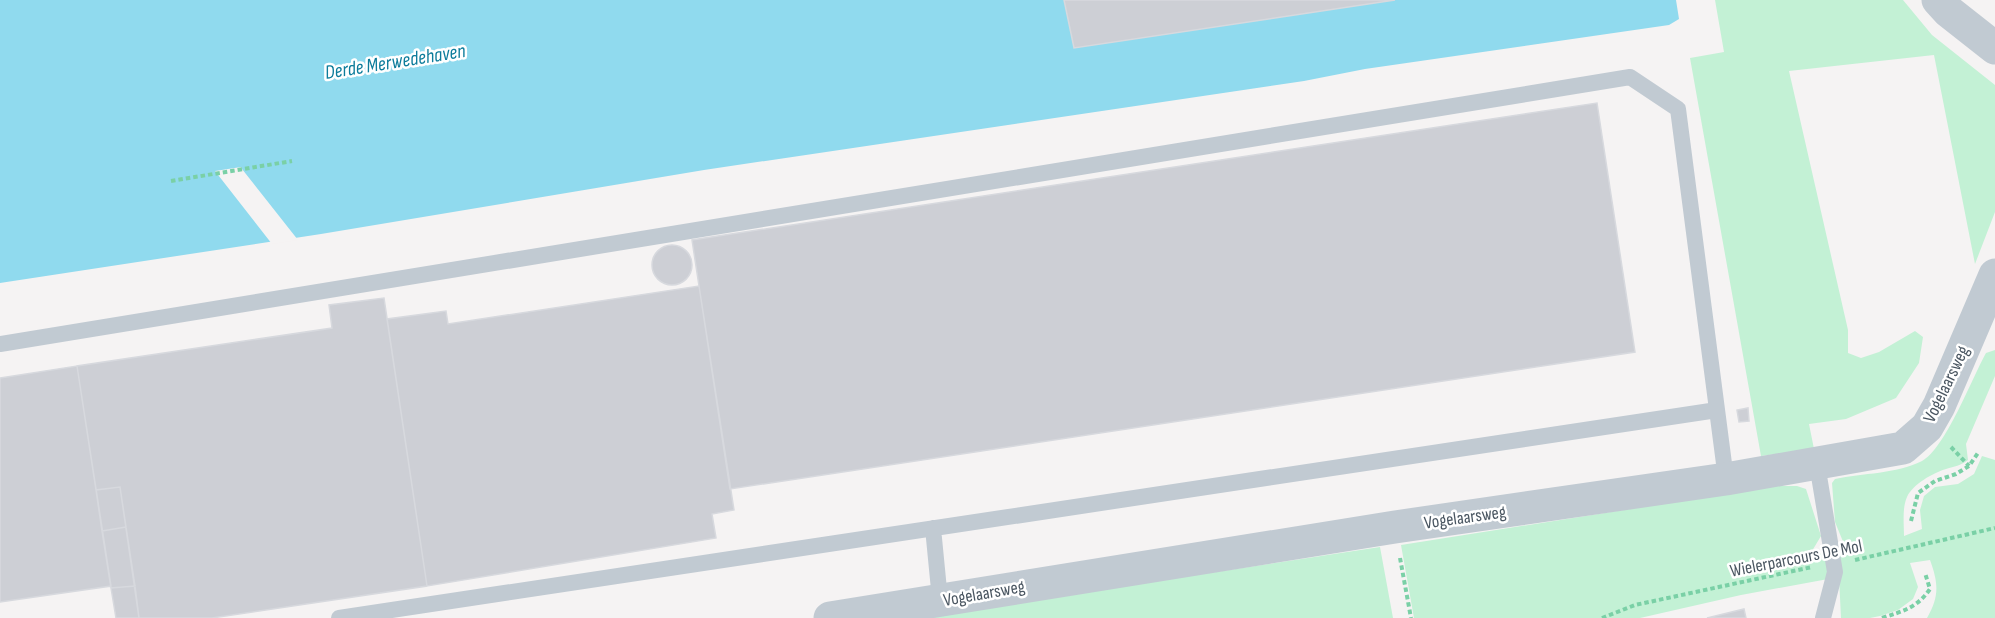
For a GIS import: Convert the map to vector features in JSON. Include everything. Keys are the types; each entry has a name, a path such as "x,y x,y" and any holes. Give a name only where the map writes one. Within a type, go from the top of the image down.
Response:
{"street":[{"path":"1938,0 1947,11 1995,48"},
{"name":"Vogelaarsweg","path":"830,618 1395,527 1726,479 1903,448 1927,427 1939,406 1995,275"}],"lane":[{"path":"0,344 1630,77 1678,109 1726,479"},
{"path":"339,618 1717,410"},
{"path":"1817,464 1835,572 1822,618"},
{"path":"933,528 940,600"}],"path":[{"path":"171,181 292,161"},
{"path":"1911,520 1918,492 1935,481 1956,474 1969,466 1978,453"},
{"path":"1395,527 1411,618"},
{"name":"Wielerparcours De Mol","path":"1602,618 1635,605 1812,567 1869,558 1995,528"},
{"path":"1882,618 1901,612 1922,601 1930,589 1925,573"}],"green space":[{"path":"1715,0 1903,0 1932,35 1995,85 1995,212 1975,264 1934,55 1789,71 1848,330 1848,353 1861,358 1879,352 1915,331 1923,337 1919,363 1896,398 1846,419 1809,424 1814,449 1761,456 1690,58 1724,52"},
{"path":"1995,350 1995,376 1966,444 1968,460 1935,473 1910,492 1904,506 1904,536 1922,529 1920,510 1924,496 1935,487 1958,484 1974,474 1982,456 1995,460 1995,618 1927,618 1936,596 1935,575 1930,560 1910,563 1918,587 1913,599 1898,610 1870,618 1841,618 1839,577 1741,595 1640,618 1414,618 1401,545 1776,486 1797,486 1806,489 1821,536 1809,556 1851,547 1844,544 1835,522 1832,483 1835,479 1879,473 1912,465 1931,454 1949,428 1986,353"},
{"path":"1380,547 1393,618 912,618"}],"water":[{"name":"Derde Merwedehaven","path":"0,0 1676,0 1679,19 1669,25 704,170 321,234 0,283"}],"pier":[{"path":"241,167 298,240 272,244 215,171"}],"building":[{"path":"1064,0 1395,0 1074,48"},
{"path":"1597,103 1635,352 730,489 692,240"},
{"path":"672,245 686,251 692,265 686,279 672,285 658,279 652,265 658,251"},
{"path":"699,286 734,510 712,514 716,538 427,586 387,319 446,311 448,324"},
{"path":"384,298 427,586 212,618 139,618 120,487 96,490 77,366 332,328 329,305"},
{"path":"77,366 111,586 0,602 0,378"},
{"path":"1748,408 1749,421 1739,422 1737,410"},
{"path":"120,487 126,527 102,531 96,490"},
{"path":"126,527 135,586 111,588 102,531"},
{"path":"135,586 139,618 116,618 111,588"},
{"path":"1744,609 1746,618 1707,618"}]}
